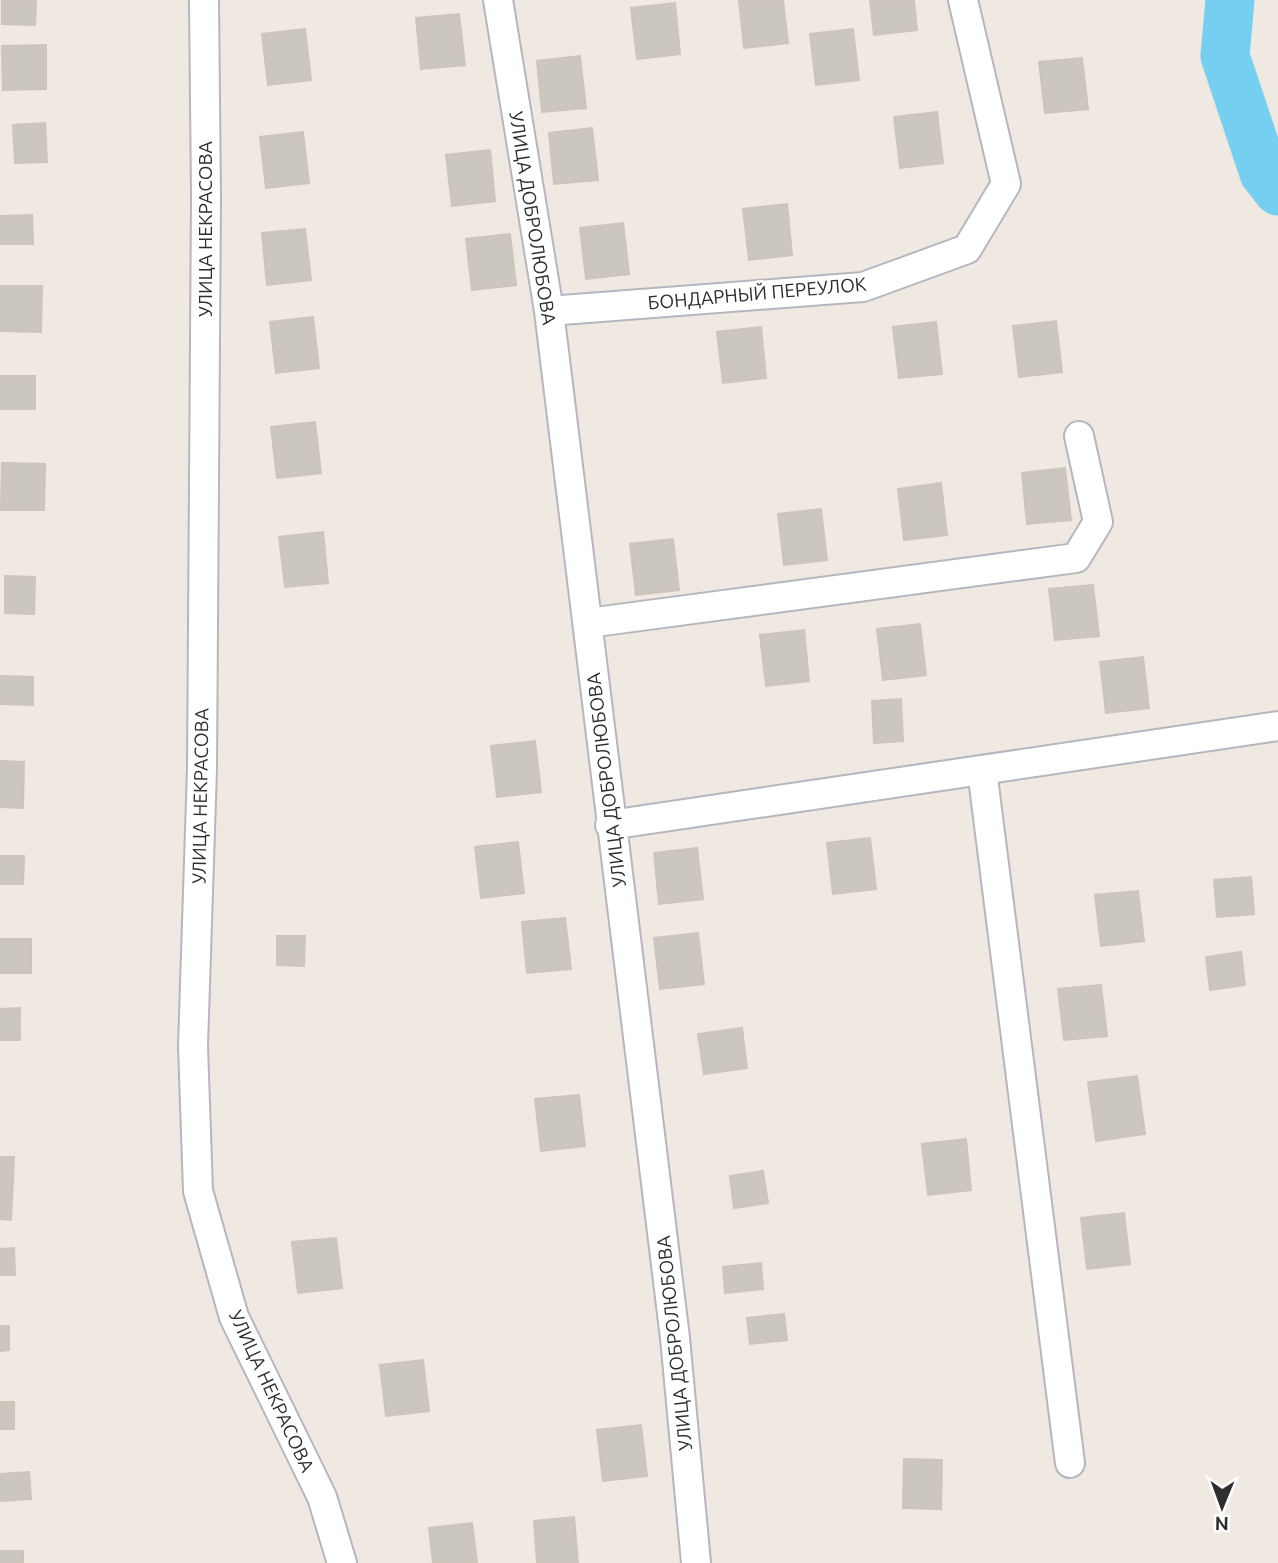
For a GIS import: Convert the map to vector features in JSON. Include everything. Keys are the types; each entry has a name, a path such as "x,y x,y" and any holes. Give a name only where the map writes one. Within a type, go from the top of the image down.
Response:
{"street":[{"name":"УЛИЦА НЕКРАСОВА","path":"204,0 206,197 202,769 193,1046 198,1191 234,1317 322,1497 342,1563"},
{"name":"УЛИЦА ДОБРОЛЮБОВА","path":"498,0 549,311 675,1338 696,1563"},
{"name":"БОНДАРНЫЙ ПЕРЕУЛОК","path":"549,311 863,287 967,249 1006,184 963,0"},
{"path":"588,623 1076,558 1098,522 1079,436"},
{"path":"610,825 1278,726"},
{"path":"982,770 1070,1463"}],"building":[{"path":"2,0 36,0 35,25 2,24"},
{"path":"739,0 783,0 788,43 744,48"},
{"path":"870,0 914,0 917,30 874,35"},
{"path":"675,3 680,54 637,59 631,8"},
{"path":"459,14 465,65 421,69 416,18"},
{"path":"305,29 311,80 268,85 262,34"},
{"path":"853,29 859,80 816,85 810,34"},
{"path":"46,45 46,89 3,90 2,46"},
{"path":"580,56 586,108 542,112 537,61"},
{"path":"1082,58 1088,109 1045,113 1039,62"},
{"path":"937,112 943,163 900,168 894,117"},
{"path":"45,123 47,162 15,163 13,125"},
{"path":"592,128 598,180 554,184 549,133"},
{"path":"303,132 309,183 266,188 260,137"},
{"path":"490,150 495,201 452,206 446,155"},
{"path":"787,204 792,255 749,260 743,209"},
{"path":"32,215 33,244 0,244 0,216"},
{"path":"623,223 629,274 586,279 580,228"},
{"path":"305,229 311,280 267,285 262,233"},
{"path":"510,234 516,285 472,290 466,239"},
{"path":"0,286 42,286 41,332 0,331"},
{"path":"313,317 319,368 276,373 270,322"},
{"path":"1056,321 1062,372 1019,377 1013,326"},
{"path":"936,322 942,374 899,378 893,327"},
{"path":"761,327 766,378 723,383 717,332"},
{"path":"0,376 35,376 35,409 0,409"},
{"path":"315,422 321,473 277,478 271,427"},
{"path":"2,463 45,464 44,510 1,510"},
{"path":"1065,468 1071,520 1027,524 1022,473"},
{"path":"941,483 947,535 904,540 898,489"},
{"path":"821,509 827,560 784,565 778,514"},
{"path":"323,532 328,583 285,587 279,537"},
{"path":"673,539 679,590 636,595 630,544"},
{"path":"5,576 35,577 34,614 5,613"},
{"path":"1093,585 1099,636 1055,640 1049,589"},
{"path":"920,624 926,675 883,680 877,629"},
{"path":"804,630 809,681 766,686 760,635"},
{"path":"1143,657 1149,708 1106,713 1100,662"},
{"path":"0,676 33,677 33,705 0,704"},
{"path":"901,699 903,741 874,743 872,701"},
{"path":"535,741 541,792 497,797 491,746"},
{"path":"0,761 24,762 23,808 0,807"},
{"path":"870,838 876,889 833,894 827,843"},
{"path":"518,842 524,893 481,898 475,847"},
{"path":"697,848 703,899 659,904 654,853"},
{"path":"0,856 24,856 23,884 0,884"},
{"path":"1251,877 1254,914 1217,917 1214,880"},
{"path":"1138,891 1144,941 1101,946 1095,895"},
{"path":"565,918 571,969 527,973 522,922"},
{"path":"698,933 704,984 660,989 654,938"},
{"path":"277,936 305,936 304,966 277,965"},
{"path":"0,939 31,939 31,973 0,973"},
{"path":"1241,952 1245,985 1210,990 1206,957"},
{"path":"1101,985 1107,1036 1064,1040 1058,989"},
{"path":"20,1008 20,1040 0,1040 0,1009"},
{"path":"742,1028 747,1068 704,1074 698,1034"},
{"path":"1137,1076 1145,1134 1096,1141 1088,1082"},
{"path":"579,1095 585,1146 541,1151 535,1099"},
{"path":"966,1139 971,1190 928,1195 922,1144"},
{"path":"0,1157 14,1157 11,1220 0,1219"},
{"path":"763,1171 768,1203 734,1208 730,1176"},
{"path":"1124,1213 1130,1264 1087,1269 1081,1218"},
{"path":"336,1238 342,1288 298,1293 292,1242"},
{"path":"14,1248 15,1275 0,1275 0,1249"},
{"path":"761,1263 763,1289 725,1293 723,1267"},
{"path":"784,1314 787,1340 750,1344 747,1318"},
{"path":"0,1326 9,1326 9,1350 0,1351"},
{"path":"423,1360 429,1411 386,1416 380,1365"},
{"path":"0,1402 14,1402 14,1429 0,1429"},
{"path":"641,1425 647,1476 603,1481 597,1430"},
{"path":"904,1459 942,1460 941,1509 903,1508"},
{"path":"29,1472 31,1499 0,1501 0,1474"},
{"path":"574,1517 578,1563 537,1563 534,1521"},
{"path":"472,1523 477,1563 433,1563 429,1528"},
{"path":"0,1551 23,1551 23,1563 0,1563"}],"waterway":[{"path":"1230,0 1225,56 1264,173 1278,191"}]}
